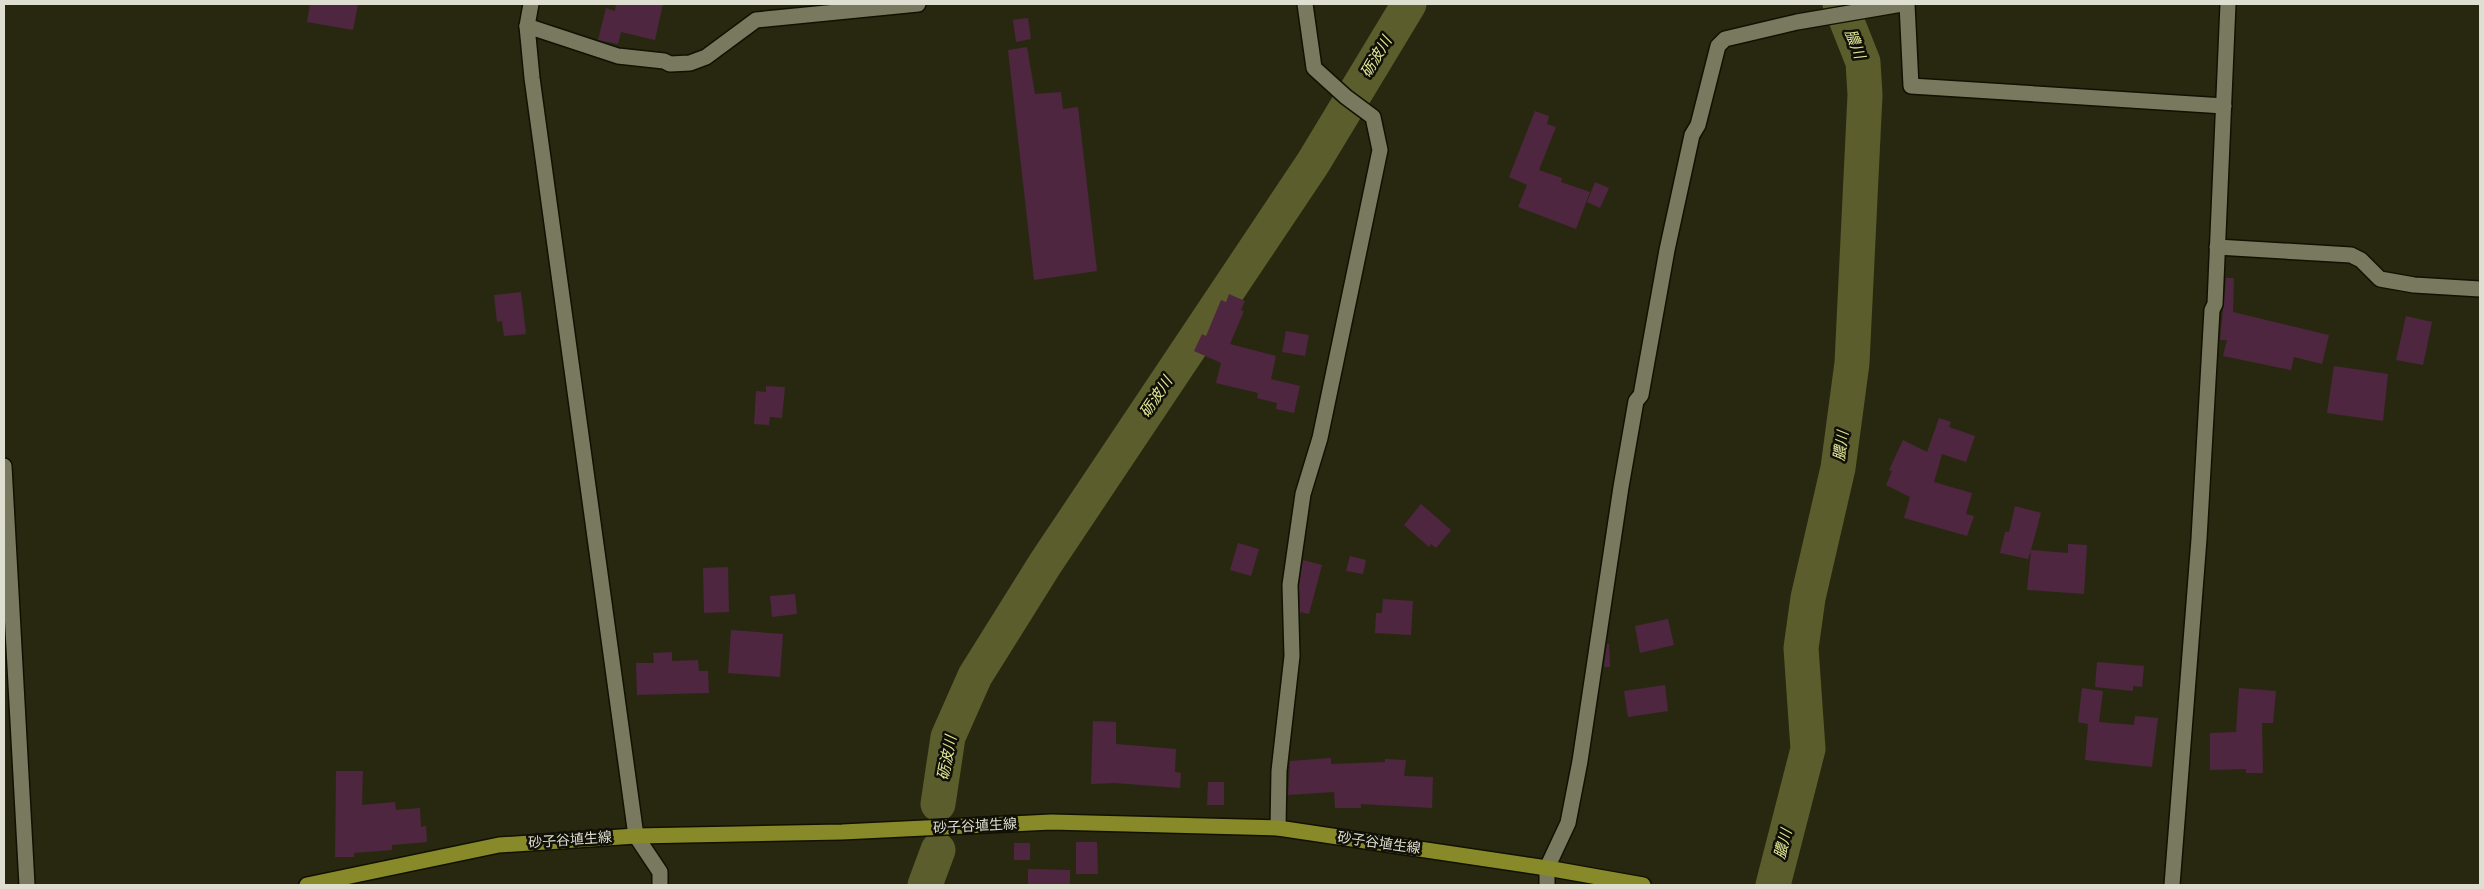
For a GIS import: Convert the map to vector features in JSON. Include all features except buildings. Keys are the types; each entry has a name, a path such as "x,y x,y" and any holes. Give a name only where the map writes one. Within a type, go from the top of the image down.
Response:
{"main road":[{"name":"砂子谷埴生線","path":"307,885 499,845 636,836 842,832 1051,822 1278,828 1547,868 1643,885"}],"street":[{"path":"531,4 527,26 532,78 636,836 660,872 660,885"},
{"path":"527,26 618,56 670,64 690,63 706,57 756,20 918,4"},
{"path":"1278,828 1280,770 1292,656 1290,585 1303,494 1320,438 1380,150 1372,117 1346,97 1314,68 1305,4"},
{"path":"1547,885 1547,868 1568,823 1580,761 1621,487 1636,401 1641,395 1667,250 1692,135 1698,125 1718,46 1725,39 1797,22 1901,4"},
{"path":"1908,4 1911,86 2224,106"},
{"path":"2172,885 2199,539 2217,247 2228,4"},
{"path":"2217,247 2351,255 2361,260 2380,279 2414,285 2480,289"},
{"path":"4,466 27,885"}],"waterway":[{"name":"砺波川","path":"938,804 948,737 975,676 1045,564 1313,163 1409,4"},
{"name":"膿川","path":"1773,885 1808,749 1801,648 1808,598 1838,468 1852,363 1865,95 1863,62 1840,4"},
{"name":"砺波川","path":"925,885 938,850"}]}
